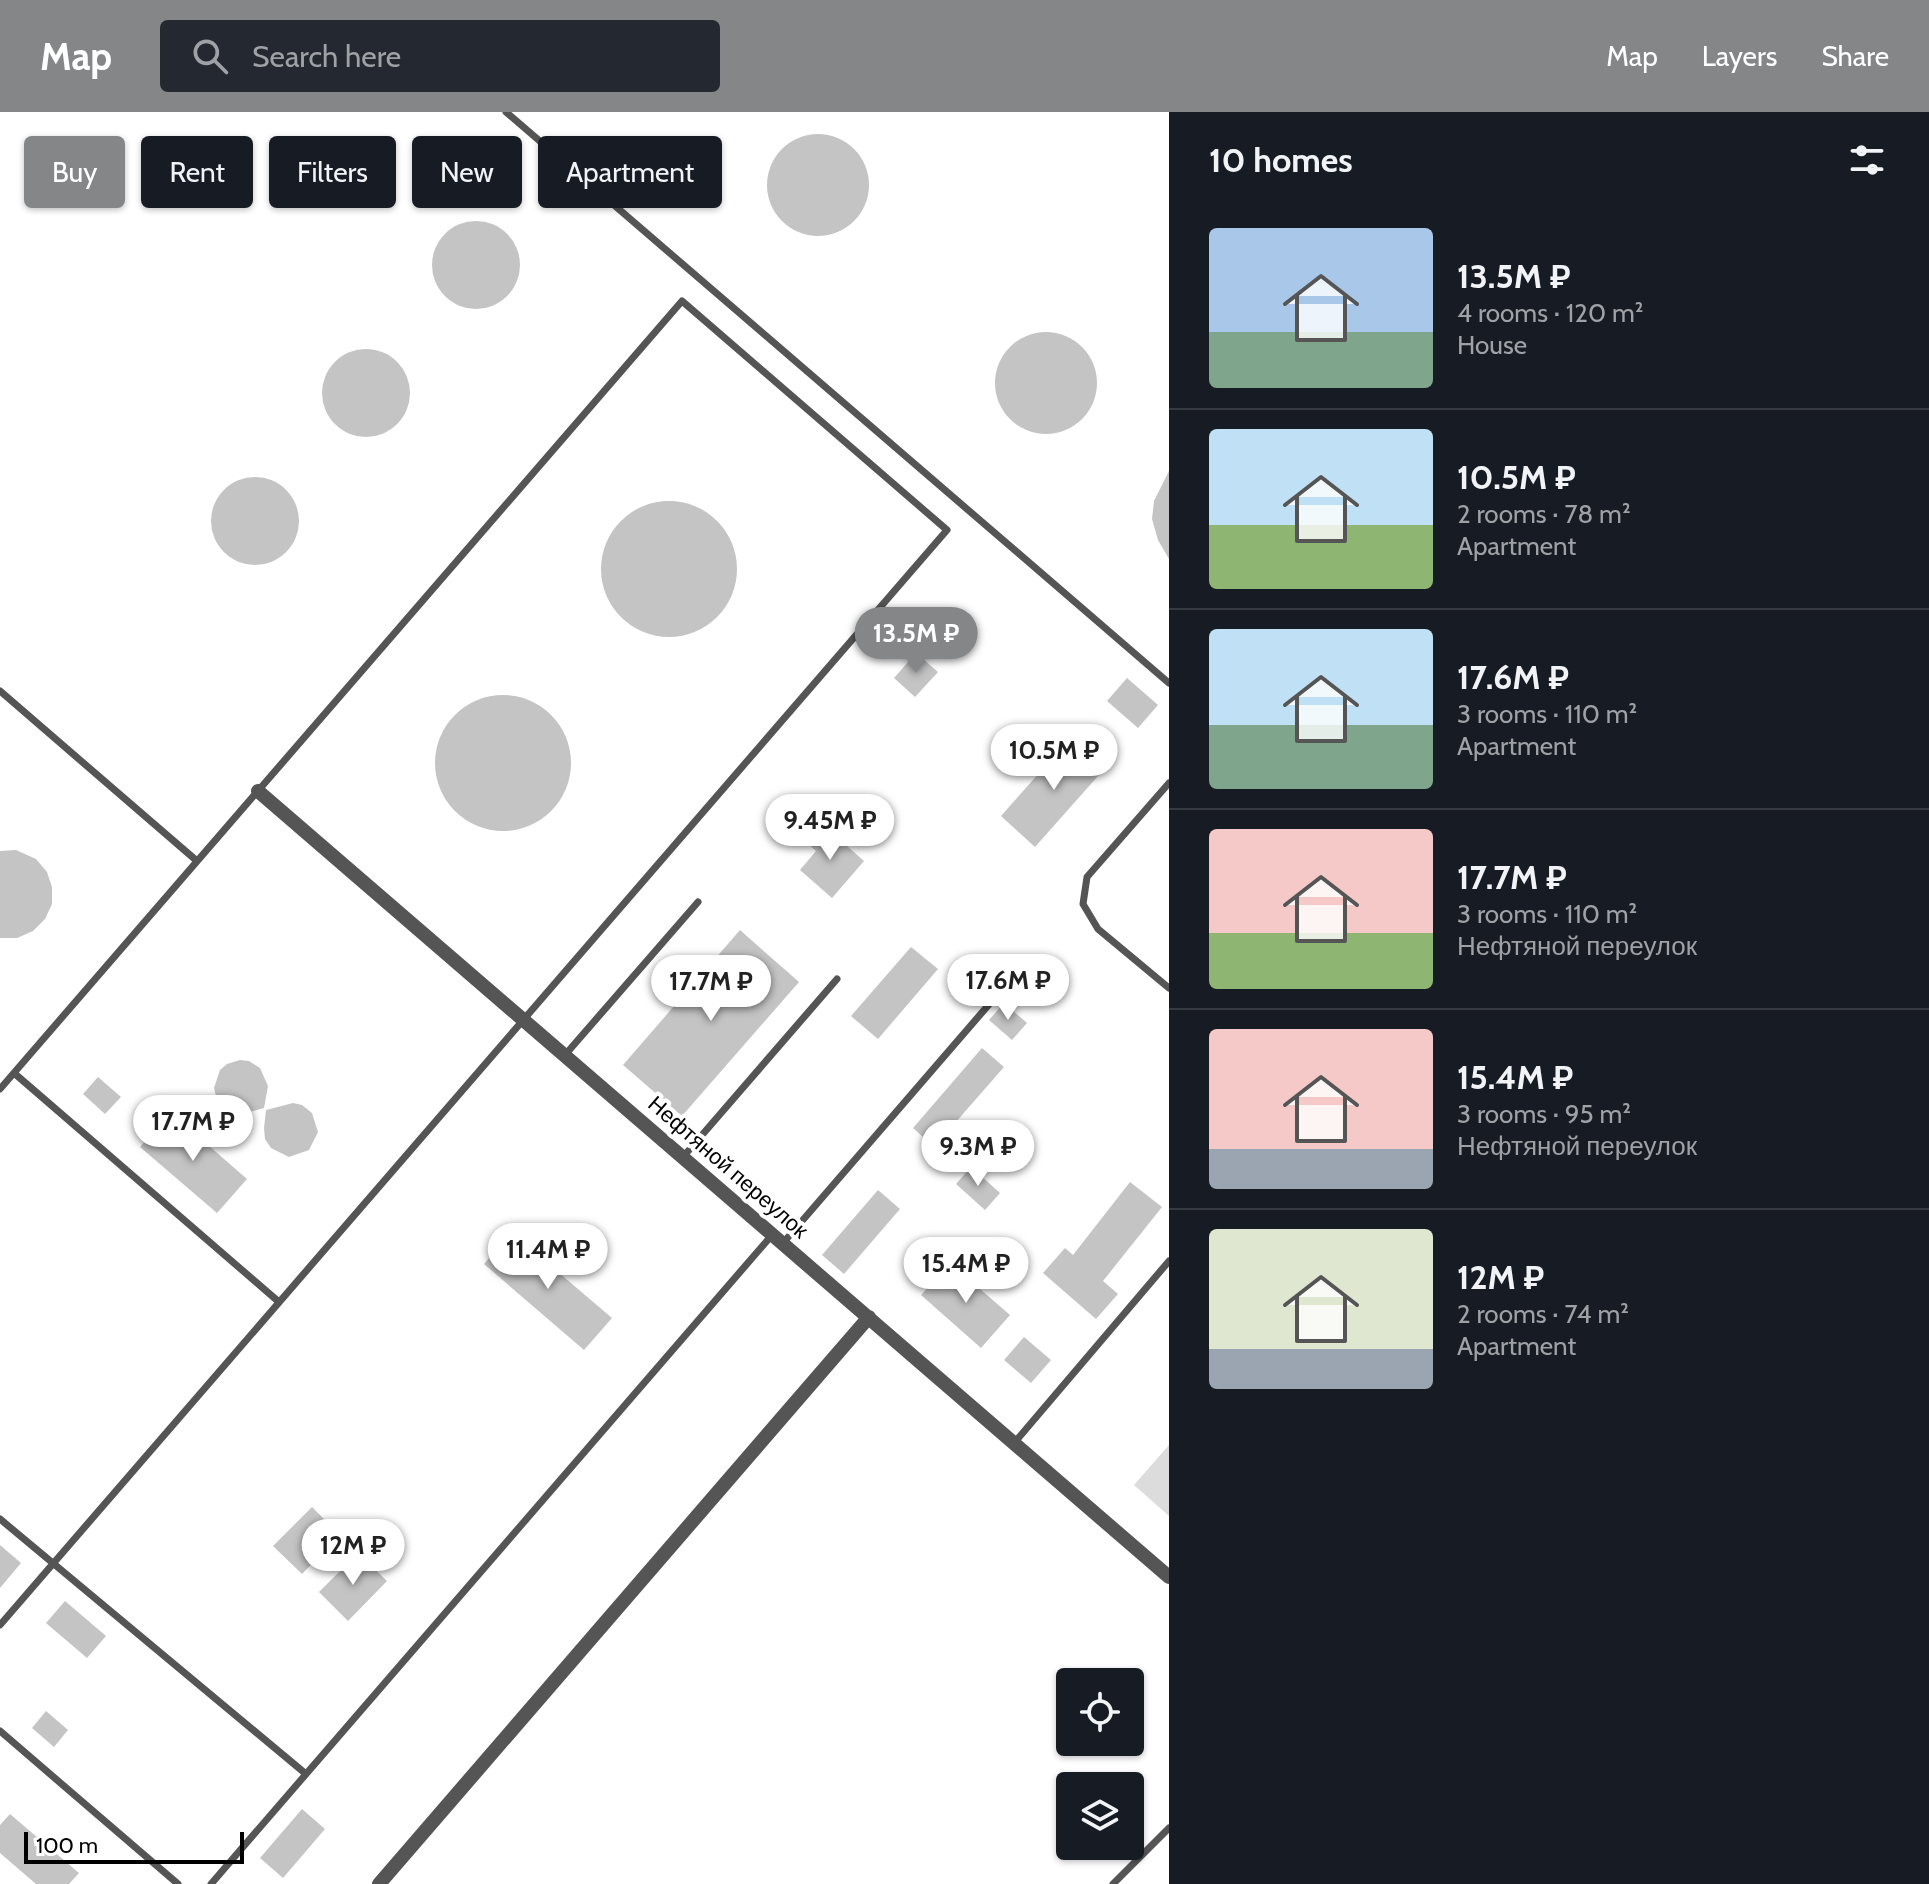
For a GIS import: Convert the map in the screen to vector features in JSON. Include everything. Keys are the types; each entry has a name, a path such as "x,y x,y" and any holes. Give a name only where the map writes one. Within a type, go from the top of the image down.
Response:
{"street":[{"name":"Нефтяной переулок","path":"258,791 1169,1577"},
{"path":"379,1884 869,1317"}],"lane":[{"path":"506,112 1169,683"},
{"path":"0,1625 947,530 682,301 1,1087"},
{"path":"0,691 197,861"},
{"path":"1169,783 1087,877 1083,904 1098,929 1169,988"},
{"path":"565,1055 698,902"},
{"path":"683,1157 837,979"},
{"path":"211,1884 778,1238 998,994"},
{"path":"14,1073 279,1302"},
{"path":"1015,1442 1169,1261"},
{"path":"0,1519 306,1774"},
{"path":"0,1731 178,1884"},
{"path":"1113,1884 1169,1828"}],"shaded area":[{"path":"1169,1445 1169,1516 1134,1485"}],"building":[{"path":"818,134 838,138 854,149 865,165 869,185 865,205 854,221 838,232 818,236 798,232 782,221 771,205 767,185 771,165 782,149 798,138"},
{"path":"476,221 493,225 507,234 516,248 520,265 516,282 507,296 493,305 476,309 459,305 445,296 436,282 432,265 436,248 445,234 459,225"},
{"path":"1046,332 1066,336 1082,347 1093,363 1097,383 1093,403 1082,419 1066,430 1046,434 1026,430 1010,419 999,403 995,383 999,363 1010,347 1026,336"},
{"path":"366,349 383,353 397,362 406,376 410,393 406,410 397,424 383,433 366,437 349,433 335,424 326,410 322,393 326,376 335,362 349,353"},
{"path":"1169,471 1169,559 1158,540 1152,519 1154,501"},
{"path":"255,477 272,481 286,490 295,504 299,521 295,538 286,552 272,561 255,565 238,561 224,552 215,538 211,521 215,504 224,490 238,481"},
{"path":"669,501 695,507 717,521 731,543 737,569 731,595 717,617 695,631 669,637 643,631 621,617 607,595 601,569 607,543 621,521 643,507"},
{"path":"916,653 938,672 915,697 894,678"},
{"path":"1127,678 1158,705 1138,728 1107,701"},
{"path":"503,695 529,701 551,715 565,737 571,763 565,789 551,811 529,825 503,831 477,825 455,811 441,789 435,763 441,737 455,715 477,701"},
{"path":"1072,736 1106,767 1035,847 1001,816"},
{"path":"822,824 864,861 832,898 800,870 816,851 806,842"},
{"path":"16,850 36,859 47,872 52,887 52,904 45,919 33,931 17,938 0,938 0,851"},
{"path":"740,930 799,982 682,1116 623,1065"},
{"path":"911,947 938,969 878,1039 851,1016"},
{"path":"1004,1003 1027,1023 1012,1040 989,1020"},
{"path":"982,1048 1004,1067 934,1147 913,1128"},
{"path":"240,1060 249,1061 260,1068 268,1086 264,1108 243,1114 223,1108 214,1088 220,1070"},
{"path":"98,1077 121,1097 105,1114 83,1094"},
{"path":"293,1103 302,1105 312,1113 318,1132 309,1150 289,1157 271,1148 265,1139 264,1128 266,1110"},
{"path":"170,1112 247,1179 217,1213 140,1147"},
{"path":"971,1167 1000,1193 985,1210 956,1184"},
{"path":"1130,1182 1162,1207 1103,1281 1118,1294 1096,1319 1043,1273 1065,1248 1073,1255"},
{"path":"878,1190 900,1209 844,1274 822,1255"},
{"path":"511,1232 612,1318 584,1350 484,1264"},
{"path":"950,1263 1010,1315 981,1348 921,1295"},
{"path":"1024,1337 1051,1360 1031,1383 1004,1360"},
{"path":"312,1507 340,1535 302,1574 273,1546"},
{"path":"0,1545 21,1563 0,1588"},
{"path":"358,1553 387,1581 348,1621 319,1592"},
{"path":"65,1601 106,1636 87,1658 46,1623"},
{"path":"46,1711 68,1730 54,1747 32,1728"},
{"path":"302,1809 325,1829 283,1878 260,1858"},
{"path":"10,1814 79,1873 69,1884 36,1884 0,1853 0,1825"}]}
